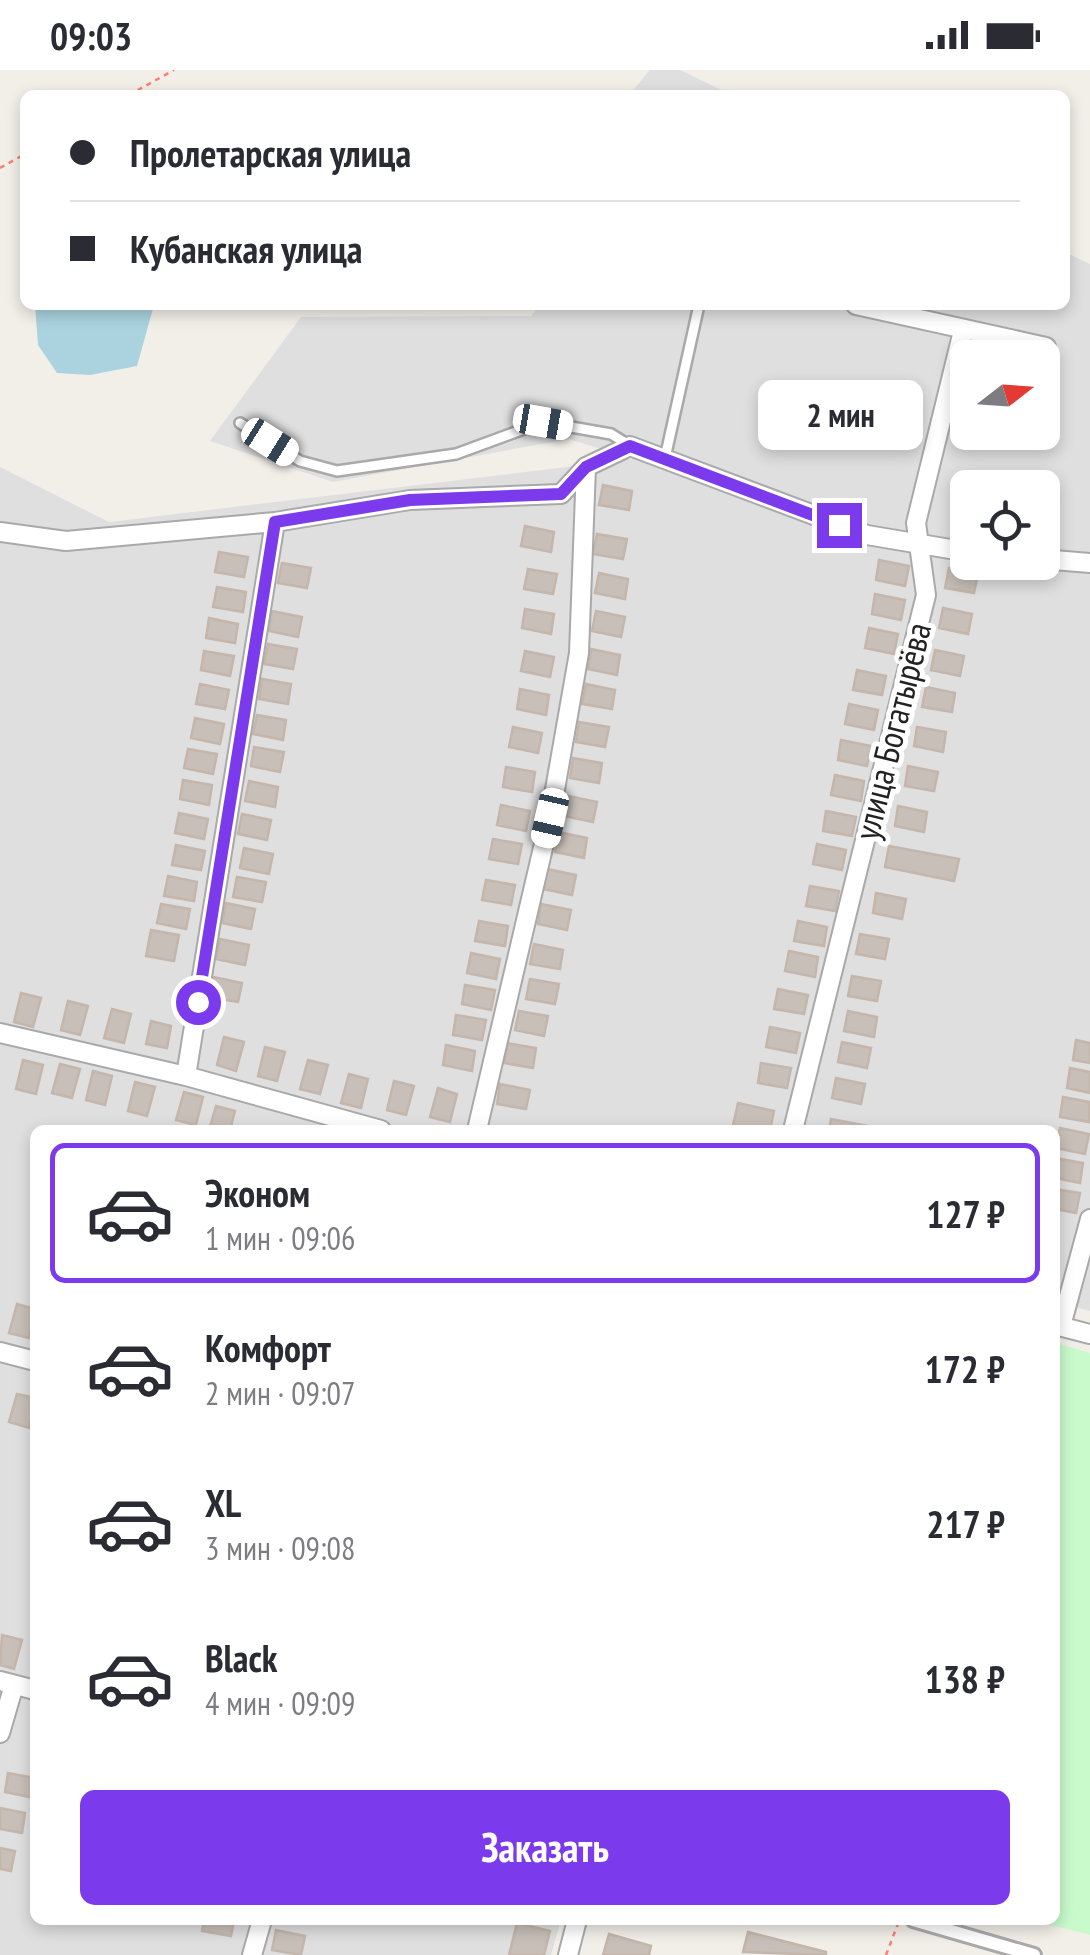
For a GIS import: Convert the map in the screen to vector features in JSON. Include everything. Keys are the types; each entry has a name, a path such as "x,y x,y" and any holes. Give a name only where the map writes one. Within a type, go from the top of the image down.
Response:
{"street":[{"path":"877,310 1010,340"},
{"name":"улица Богатырёва","path":"794,1125 926,595 916,524 963,331"},
{"path":"0,532 66,542 275,522 410,500 561,494 586,467 630,446 867,535 950,550"},
{"path":"478,1125 550,818 579,652 586,467"},
{"path":"186,1076 275,522"},
{"path":"1060,560 1090,563"},
{"path":"0,1033 186,1076 325,1122"},
{"path":"1060,1319 1090,1219"},
{"path":"1060,1326 1090,1334"},
{"path":"0,1352 30,1361"},
{"path":"0,1733 7,1683"},
{"path":"252,1955 261,1925"},
{"path":"568,1955 576,1925"},
{"path":"930,1925 1034,1955"}],"lane":[{"path":"665,459 698,310"},
{"path":"240,423 300,461 337,470 456,454 543,422 611,434 630,446"}],"path":[{"path":"139,90 174,70"},
{"path":"886,1955 898,1925"}],"shaded area":[{"path":"650,70 680,70 722,90 633,90"},
{"path":"1070,254 1090,264 1090,1311 1060,1302 1060,1125 30,1125 30,1925 560,1925 551,1955 0,1955 0,467 109,522 634,459 569,439 333,482 210,441 301,317 531,316 536,310 1070,310"}],"green space":[{"path":"1060,1344 1090,1353 1090,1935 1051,1925 1060,1925"}],"water":[{"path":"35,310 153,310 137,366 90,375 57,373 38,345"}],"building":[{"path":"603,485 632,491 629,510 599,505"},
{"path":"525,526 554,532 551,552 521,546"},
{"path":"597,534 627,539 623,559 593,554"},
{"path":"219,552 248,557 244,577 215,572"},
{"path":"879,560 909,566 905,586 876,580"},
{"path":"282,563 311,568 307,588 278,583"},
{"path":"949,568 950,580 977,580 974,593 945,588"},
{"path":"528,569 557,574 553,594 524,589"},
{"path":"599,573 628,579 625,599 595,593"},
{"path":"217,587 246,592 243,612 213,607"},
{"path":"875,594 905,600 901,620 872,614"},
{"path":"943,608 972,614 968,634 939,628"},
{"path":"525,609 554,614 551,634 522,628"},
{"path":"272,611 302,617 298,637 269,631"},
{"path":"596,611 625,617 621,637 592,631"},
{"path":"209,618 238,624 235,643 206,638"},
{"path":"869,628 898,634 894,654 865,648"},
{"path":"268,644 297,649 293,669 264,664"},
{"path":"591,649 620,655 617,675 588,669"},
{"path":"935,650 964,656 960,676 931,670"},
{"path":"204,651 234,656 230,676 201,670"},
{"path":"525,651 554,657 550,677 521,671"},
{"path":"857,670 886,676 882,695 853,690"},
{"path":"262,679 291,684 288,704 259,699"},
{"path":"200,684 229,690 225,709 196,704"},
{"path":"586,684 615,690 612,709 582,704"},
{"path":"926,687 955,693 952,712 922,707"},
{"path":"520,689 549,695 546,715 517,709"},
{"path":"849,704 878,710 874,730 845,724"},
{"path":"257,715 286,720 283,740 253,734"},
{"path":"195,718 224,724 220,744 191,738"},
{"path":"579,722 609,727 605,747 576,742"},
{"path":"513,727 542,733 538,753 509,747"},
{"path":"917,727 946,732 943,752 914,746"},
{"path":"841,740 871,746 867,766 838,760"},
{"path":"254,747 284,752 280,772 251,766"},
{"path":"188,749 217,754 213,774 184,768"},
{"path":"573,758 602,763 599,783 570,778"},
{"path":"908,766 938,772 934,791 905,786"},
{"path":"506,767 535,772 532,792 503,787"},
{"path":"835,775 864,781 861,801 831,795"},
{"path":"183,780 212,785 209,805 180,799"},
{"path":"249,781 278,787 275,807 245,801"},
{"path":"568,796 597,802 593,822 564,816"},
{"path":"501,805 530,811 526,831 497,825"},
{"path":"898,806 927,812 924,832 895,826"},
{"path":"826,811 856,817 852,836 823,831"},
{"path":"179,813 208,819 204,839 175,833"},
{"path":"242,814 271,820 267,840 238,834"},
{"path":"558,832 587,838 584,858 555,852"},
{"path":"493,839 522,844 518,864 489,859"},
{"path":"817,844 846,850 842,870 813,864"},
{"path":"176,845 205,851 201,870 172,865"},
{"path":"889,846 959,859 954,881 885,867"},
{"path":"244,848 273,854 269,874 240,868"},
{"path":"547,869 576,875 572,895 543,889"},
{"path":"168,876 197,882 194,901 164,896"},
{"path":"237,877 266,882 262,902 233,897"},
{"path":"486,880 515,885 511,905 482,900"},
{"path":"810,886 839,891 835,911 806,906"},
{"path":"876,893 906,899 902,919 873,913"},
{"path":"226,903 255,909 251,929 222,923"},
{"path":"161,904 190,909 186,929 157,923"},
{"path":"541,904 571,910 567,930 538,924"},
{"path":"479,921 508,926 505,946 475,941"},
{"path":"798,921 827,927 824,946 794,941"},
{"path":"151,930 179,935 174,961 146,956"},
{"path":"860,934 889,939 885,959 856,954"},
{"path":"220,939 249,945 245,965 216,959"},
{"path":"534,944 563,950 560,969 530,964"},
{"path":"789,951 818,957 815,977 785,971"},
{"path":"471,953 500,959 496,979 467,973"},
{"path":"852,976 881,981 877,1001 848,996"},
{"path":"213,977 242,983 238,1002 209,997"},
{"path":"530,979 559,984 555,1004 526,999"},
{"path":"465,985 495,990 491,1010 462,1004"},
{"path":"778,989 808,995 804,1014 774,1009"},
{"path":"21,993 41,998 33,1027 14,1022"},
{"path":"68,1001 88,1006 80,1035 61,1030"},
{"path":"112,1009 131,1014 124,1043 104,1038"},
{"path":"519,1011 548,1016 544,1036 515,1030"},
{"path":"848,1011 877,1017 874,1037 844,1031"},
{"path":"456,1015 486,1020 482,1040 453,1035"},
{"path":"151,1021 171,1026 167,1048 146,1044"},
{"path":"770,1027 800,1033 796,1053 766,1047"},
{"path":"224,1037 244,1042 236,1071 217,1065"},
{"path":"1076,1040 1090,1043 1090,1063 1073,1060"},
{"path":"842,1042 871,1048 867,1068 838,1062"},
{"path":"507,1043 536,1048 533,1068 504,1063"},
{"path":"446,1045 475,1051 472,1071 443,1065"},
{"path":"265,1047 285,1052 277,1081 258,1076"},
{"path":"23,1060 43,1065 36,1094 16,1089"},
{"path":"308,1060 328,1065 320,1094 300,1089"},
{"path":"761,1063 791,1068 787,1088 758,1083"},
{"path":"60,1064 80,1069 72,1098 52,1093"},
{"path":"1070,1068 1090,1072 1090,1093 1067,1088"},
{"path":"93,1071 112,1076 105,1105 86,1100"},
{"path":"349,1074 368,1079 361,1108 341,1103"},
{"path":"836,1078 865,1084 861,1104 832,1098"},
{"path":"394,1081 414,1086 406,1115 387,1110"},
{"path":"135,1082 155,1087 147,1116 128,1111"},
{"path":"500,1084 530,1090 526,1109 497,1104"},
{"path":"438,1088 457,1094 450,1122 430,1117"},
{"path":"184,1092 203,1097 196,1125 176,1120"},
{"path":"1063,1097 1090,1102 1089,1122 1060,1117"},
{"path":"738,1103 774,1111 771,1125 733,1125"},
{"path":"216,1106 235,1111 231,1125 210,1125"},
{"path":"831,1119 863,1125 830,1125"},
{"path":"1060,1128 1089,1134 1085,1154 1060,1149"},
{"path":"1060,1159 1083,1163 1080,1183 1060,1179"},
{"path":"1060,1190 1080,1193 1076,1213 1060,1210"},
{"path":"17,1304 30,1308 29,1338 9,1333"},
{"path":"17,1394 30,1397 29,1428 9,1422"},
{"path":"2,1635 22,1640 14,1669 0,1665"},
{"path":"8,1773 30,1777 30,1797 5,1792"},
{"path":"0,1808 25,1813 22,1833 0,1829"},
{"path":"0,1848 15,1851 11,1871 0,1869"},
{"path":"203,1925 233,1925 231,1936 202,1931"},
{"path":"516,1925 550,1931 544,1955 509,1955"},
{"path":"276,1930 305,1936 301,1955 272,1950"},
{"path":"748,1932 826,1952 826,1955 743,1952"},
{"path":"609,1934 651,1946 649,1955 603,1955"}],"route":[{"path":"198,1002 275,522 410,500 561,494 586,467 630,446 839,525"}]}
